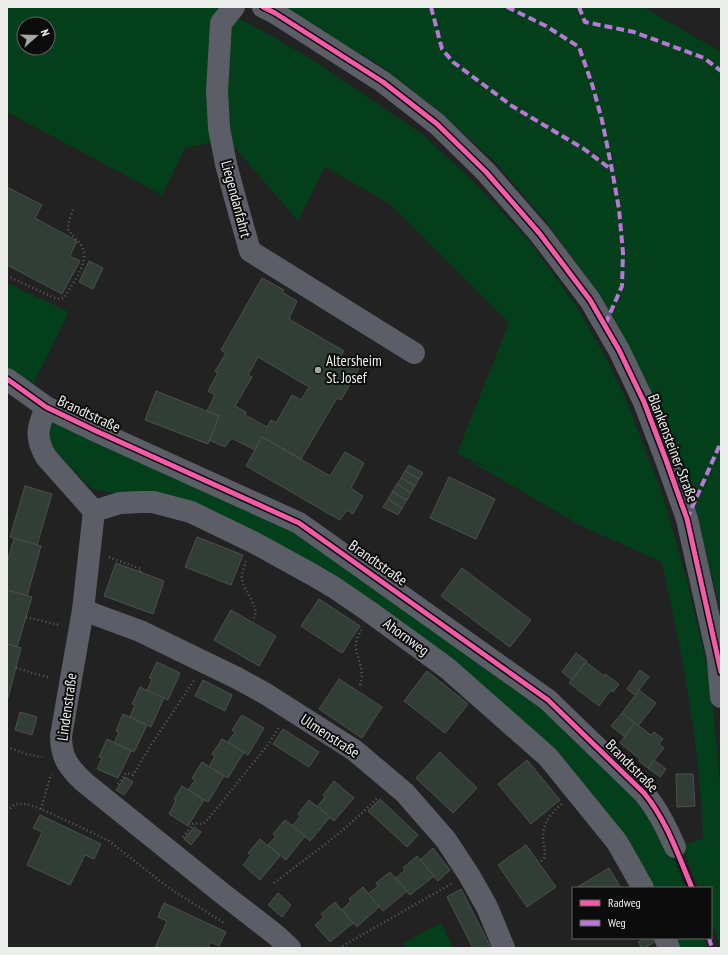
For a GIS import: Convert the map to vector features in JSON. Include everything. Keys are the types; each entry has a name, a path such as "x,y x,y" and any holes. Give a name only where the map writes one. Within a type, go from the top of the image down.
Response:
{"main road":[{"name":"Blankensteiner Straße","path":"263,7 275,13 383,82 437,124 486,172 540,234 590,300 619,350 644,402 687,519 720,666 721,697"}],"street":[{"name":"Liegendanfahrt","path":"234,7 222,23 217,91 219,128 229,178 250,251 414,353"},
{"name":"Brandtstraße","path":"7,380 46,407 299,522 345,554 548,700 644,793 663,820 675,847"},
{"path":"46,407 38,427 39,442 42,450 94,511"},
{"name":"Ahornweg","path":"94,511 120,503 153,502 191,512 253,542 335,588 448,668 548,758 616,842 642,887"},
{"name":"Lindenstraße","path":"94,511 81,619 61,736 64,755 73,772 84,782 276,935 290,948"},
{"name":"Ulmenstraße","path":"81,619 140,631 237,678 266,694 354,750 404,793 446,840 469,874 487,907 504,948"}],"path":[{"path":"7,276 56,299 64,298 80,271 84,255 82,244 69,231 68,226 73,209"},
{"path":"253,542 242,579 247,594 255,606 256,615 254,618"},
{"path":"89,553 101,554 141,569 140,572"},
{"path":"360,685 362,679 361,665 355,647 357,638 370,612"},
{"path":"26,617 54,624 81,619"},
{"path":"16,668 70,683"},
{"path":"134,773 187,692"},
{"path":"171,852 194,823 203,824 209,818 267,746 291,711"},
{"path":"7,747 26,754 44,757 64,755"},
{"path":"40,809 51,774 64,755"},
{"path":"274,883 330,840 362,813 391,782"},
{"path":"541,861 544,860 546,851 543,838 545,823 553,812 576,793"},
{"path":"7,811 11,806 19,803 27,804 109,841 169,888 229,926"},
{"path":"339,948 469,874"}],"green space":[{"path":"7,7 218,7 267,33 317,63 423,135 474,182 529,241 575,304 604,354 625,397 663,496 687,581 709,675 721,793 721,948 712,925 712,887 698,887 682,846 703,838 701,799 695,740 689,702 662,562 579,525 472,462 503,471 472,461 457,453 509,323 390,204 325,167 298,221 227,139 185,148 162,195 7,112"},
{"path":"280,7 643,7 721,52 721,612 707,557 675,458 597,292 548,224 494,161 440,112 381,66"},
{"path":"7,283 69,312 33,385 7,366"},
{"path":"54,419 299,531 548,704 642,799 672,855 686,887 647,887 615,833 446,660 161,495 112,493 92,489 60,456 48,441 50,427"},
{"path":"441,923 453,948 406,948 403,943"},
{"path":"671,939 704,939 708,948 675,948"}],"building":[{"path":"7,187 42,205 35,218 77,241 70,256 80,261 62,294 7,265"},
{"path":"89,261 103,268 93,289 79,282"},
{"name":"Altersheim St. Josef","path":"262,278 284,290 282,292 297,301 289,319 344,351 340,357 359,368 341,400 337,398 301,459 262,437 255,450 231,438 225,447 209,440 219,416 207,411 215,395 208,391 218,373 215,371 226,353 221,350","holes":["258,357 309,387 301,400 292,395 276,423 271,420 267,427 245,415 246,412 235,406 252,377 248,375"]},
{"path":"156,391 219,416 208,444 145,420"},
{"path":"262,437 330,476 345,452 364,463 351,488 363,496 353,514 347,510 340,520 246,466"},
{"path":"409,465 423,473 419,479 405,471"},
{"path":"405,471 419,479 415,486 401,478"},
{"path":"449,477 495,499 476,539 430,518"},
{"path":"401,478 415,486 411,493 397,484"},
{"path":"397,484 411,493 407,500 392,492"},
{"path":"25,486 52,494 37,545 10,537"},
{"path":"392,492 407,500 402,508 388,499"},
{"path":"388,499 402,508 398,515 383,507"},
{"path":"197,537 243,555 231,585 185,567"},
{"path":"14,538 41,546 27,596 7,590 7,563"},
{"path":"116,563 164,581 153,614 104,596"},
{"path":"462,568 531,620 510,647 441,596"},
{"path":"7,590 32,597 17,647 7,644"},
{"path":"319,599 360,626 342,653 301,626"},
{"path":"231,610 276,636 259,666 214,640"},
{"path":"7,644 21,648 8,698 7,698"},
{"path":"576,653 587,661 572,680 562,672"},
{"path":"157,662 180,673 168,700 147,691 152,679 149,678"},
{"path":"586,662 604,676 605,674 619,684 613,692 611,690 599,706 569,683"},
{"path":"640,670 649,677 635,695 627,689"},
{"path":"427,671 468,704 445,733 404,701"},
{"path":"339,679 382,707 362,738 319,709"},
{"path":"203,680 232,695 225,711 195,696"},
{"path":"140,687 164,698 151,727 130,717 135,705 132,704"},
{"path":"639,690 656,703 638,726 622,713"},
{"path":"20,712 37,717 32,735 15,730"},
{"path":"622,713 635,723 625,737 611,726"},
{"path":"123,714 147,725 134,752 114,743 119,732 116,731"},
{"path":"242,715 264,728 248,755 228,742 235,732 232,730"},
{"path":"635,723 651,735 654,732 663,739 659,744 664,748 648,768 639,761 640,759 620,743"},
{"path":"283,729 319,752 309,767 273,744"},
{"path":"107,739 131,751 118,778 97,769 102,758 99,757"},
{"path":"222,739 244,752 228,778 209,767 215,756 212,754"},
{"path":"440,752 477,788 453,813 416,778"},
{"path":"527,760 560,800 531,824 498,784"},
{"path":"654,760 666,769 660,777 648,768"},
{"path":"202,762 224,776 208,802 188,790 195,780 192,778"},
{"path":"676,774 693,774 695,806 677,807"},
{"path":"125,777 133,782 124,795 116,790"},
{"path":"334,781 354,798 334,821 317,807 325,797 323,795"},
{"path":"182,786 204,800 188,826 169,814 176,801 174,799"},
{"path":"380,799 418,835 407,847 368,811"},
{"path":"309,800 330,817 310,841 292,826 300,817 298,814"},
{"path":"40,815 101,844 94,859 85,855 70,885 27,865 42,832 33,828"},
{"path":"285,820 305,836 286,860 268,845 276,836 273,834"},
{"path":"194,827 201,832 191,845 184,839"},
{"path":"260,839 280,856 260,880 243,865 251,855 248,853"},
{"path":"526,845 556,887 527,907 498,865"},
{"path":"433,848 450,870 438,881 420,860"},
{"path":"417,856 434,876 410,895 395,879 405,870 403,868"},
{"path":"609,868 620,887 578,887"},
{"path":"390,872 407,891 383,911 368,894 378,886 376,883"},
{"path":"363,887 379,907 357,927 342,910 351,901 349,899"},
{"path":"461,889 491,948 473,948 447,897"},
{"path":"278,893 291,905 282,917 268,905"},
{"path":"335,902 353,923 330,942 315,925 324,917 321,914"},
{"path":"164,903 226,932 219,946 210,942 208,948 155,948 167,921 158,917"},
{"path":"643,939 655,939 656,941 645,948 642,948 638,942"}],"marked path":[{"path":"431,7 442,49 453,62 512,106 584,149 612,170"},
{"path":"507,7 546,26 579,47 592,84 602,120 612,170 619,209 623,253 622,286 605,325"},
{"path":"579,7 585,22 634,32 704,58 721,71"},
{"path":"687,519 721,442"},
{"path":"709,939 712,948"}],"cycle path":[{"path":"263,7 275,13 383,82 437,124 486,172 540,234 590,300 619,350 644,402 687,519 721,672"},
{"path":"7,379 46,407 299,523 548,700 644,793 666,827 692,887"}],"place":[{"name":"Altersheim St. Josef","path":"318,370"}]}
